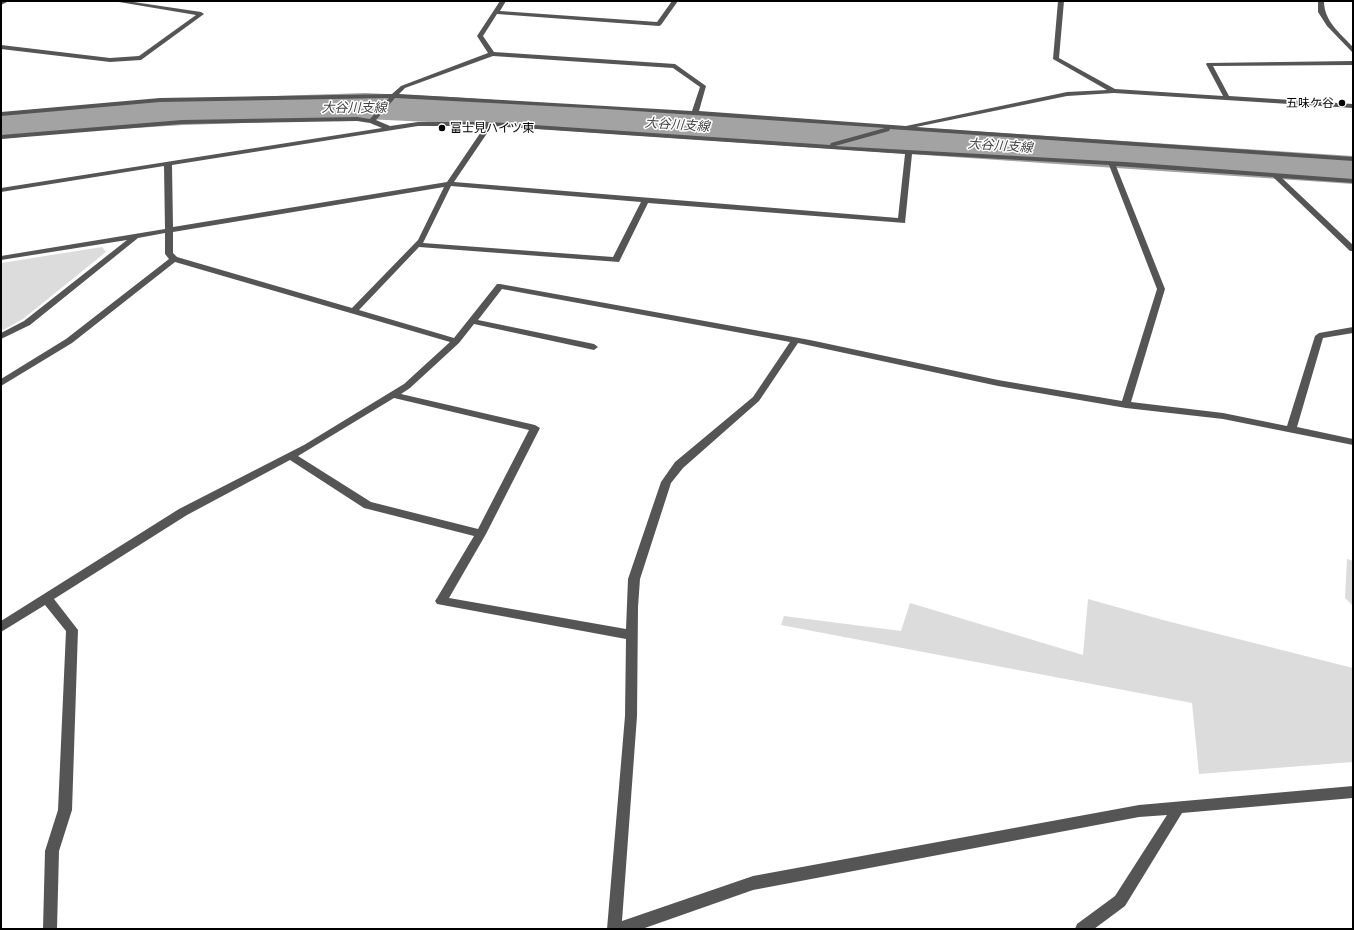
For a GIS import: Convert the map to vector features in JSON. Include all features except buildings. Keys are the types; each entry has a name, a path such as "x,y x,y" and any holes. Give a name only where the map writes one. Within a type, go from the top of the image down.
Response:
{"street":[{"path":"1,3 6,1"},
{"path":"1,47 110,60 141,58 201,14 116,1"},
{"path":"492,54 480,36 503,1"},
{"path":"496,12 659,24 675,1"},
{"path":"1060,1 1056,59 1114,91"},
{"path":"1321,1 1321,12 1330,26 1353,51"},
{"path":"372,121 381,113 390,98 403,87 492,54 676,66 703,86 695,113"},
{"path":"1227,98 1209,64 1353,63"},
{"path":"824,147 896,128 1067,94 1114,91 1353,106"},
{"path":"1,114 160,100 390,98 695,113 1353,159"},
{"path":"1,137 182,122 357,119 372,121 388,128"},
{"path":"1,190 418,124 490,124 1353,181"},
{"path":"353,312 421,241 449,184 490,124"},
{"path":"1,258 449,184 902,220 910,152"},
{"path":"168,164 169,254 174,259 456,341"},
{"path":"1112,164 1161,289 1126,404"},
{"path":"1276,176 1353,249"},
{"path":"418,244 616,260 646,200"},
{"path":"1,336 26,323 136,235"},
{"path":"1,384 69,341 174,259"},
{"path":"1,627 183,512 291,456 394,395 407,386 456,341 500,286 795,341 998,383 1126,404 1223,416 1353,442"},
{"path":"472,321 594,347"},
{"path":"1291,430 1319,336 1353,330"},
{"path":"614,929 631,716 634,579 666,482 679,465 756,399 795,341"},
{"path":"394,395 534,428 481,534 441,601 632,635"},
{"path":"291,456 368,505 481,534"},
{"path":"46,598 72,630 65,810 52,851 50,929"},
{"path":"621,929 753,883 1139,811 1353,792"},
{"path":"1082,929 1120,901 1179,807"}],"shaded area":[{"path":"102,247 106,252 23,319 1,331 1,263"},
{"path":"1347,559 1353,561 1353,606 1345,598"},
{"path":"1088,599 1163,620 1353,668 1353,762 1199,774 1192,703 781,625 784,616 901,631 910,603 1083,655"}],"waterway":[{"name":"大谷川支線","path":"1,126 55,120 184,112 365,106 450,110 1353,170"}],"place":[{"name":"五味ケ谷","path":"1342,103"},
{"name":"富士見ハイツ東","path":"442,128"}]}
